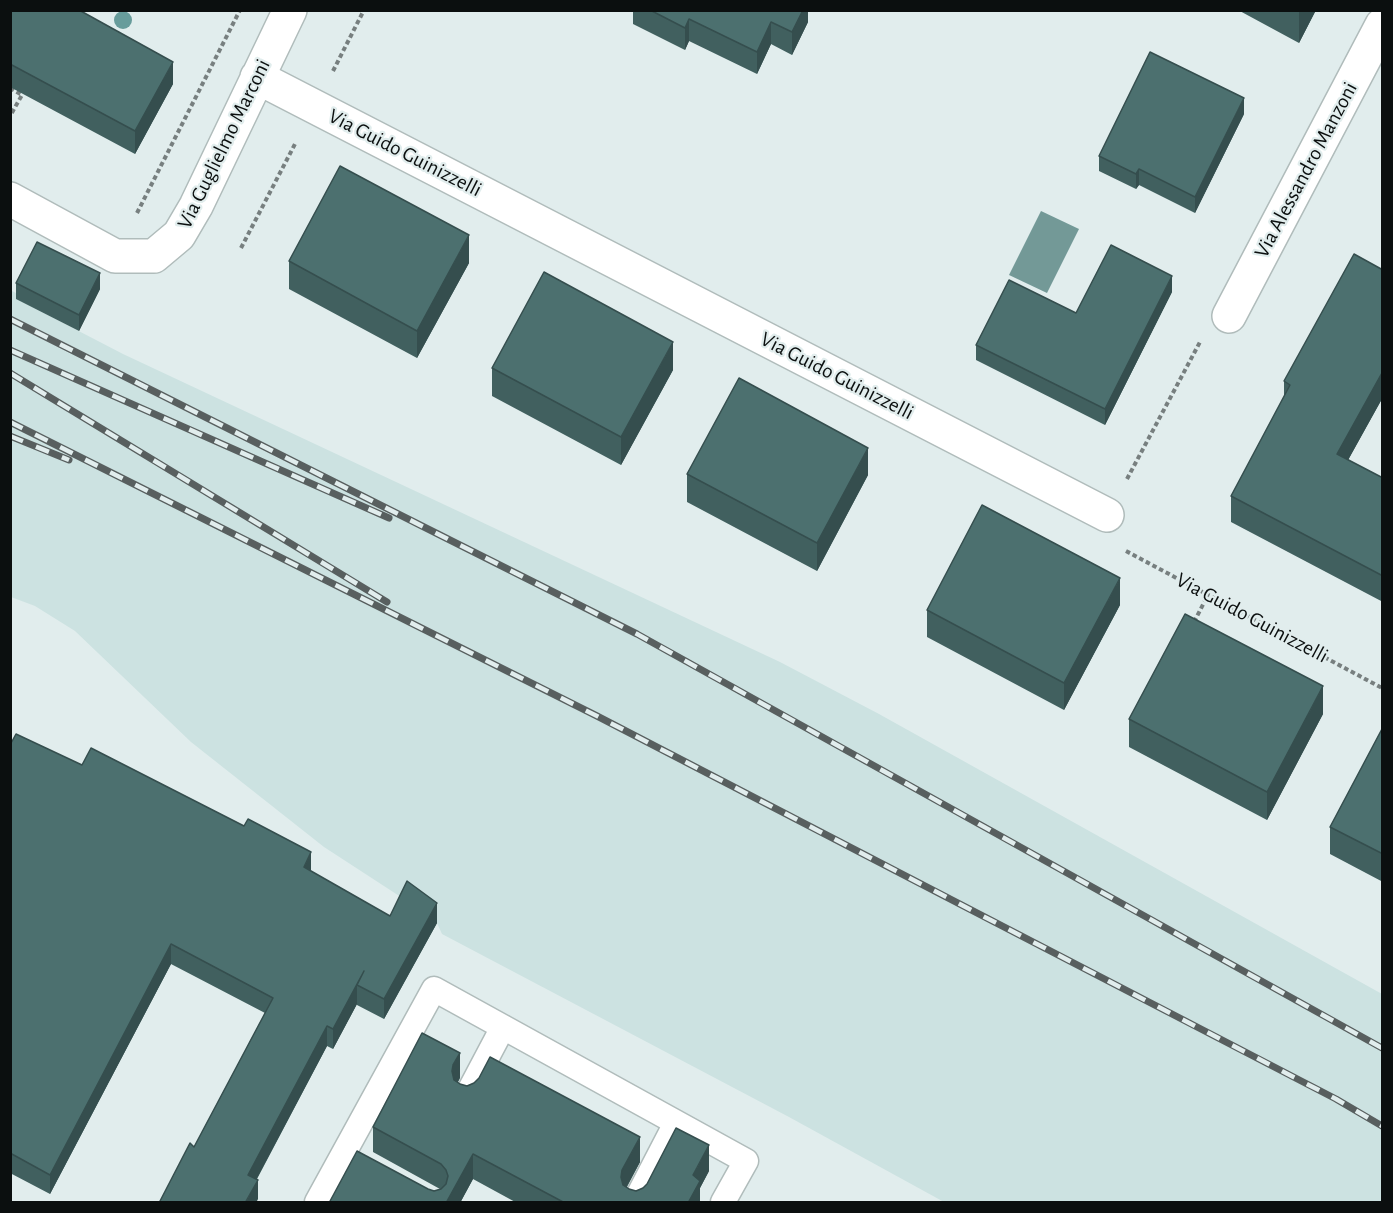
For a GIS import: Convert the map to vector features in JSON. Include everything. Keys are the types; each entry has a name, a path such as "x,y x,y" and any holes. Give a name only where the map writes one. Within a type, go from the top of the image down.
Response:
{"street":[{"name":"Via Guglielmo Marconi","path":"10,199 115,256 154,256 179,235 196,206 290,10"},
{"name":"Via Alessandro Manzoni","path":"1229,316 1383,25"},
{"name":"Via Guido Guinizzelli","path":"257,77 1107,515"}],"lane":[{"path":"317,1203 354,1159 434,989 746,1161 723,1203"},
{"path":"466,1096 503,1027"},
{"path":"635,1203 676,1123"}],"path":[{"path":"115,256 240,10"},
{"path":"10,88 22,95 10,116"},
{"path":"1107,515 1203,336 1229,316"},
{"name":"Via Guido Guinizzelli","path":"1107,515 1096,536 1383,688"},
{"path":"1194,622 1208,595"}],"shaded area":[{"path":"10,290 18,294 17,299 123,354 780,662 879,714 1382,994 1382,1202 944,1202 789,1117 442,934 437,923 324,847 191,742 75,631 35,606 11,597"}],"water":[{"path":"1041,211 1079,229 1047,293 1009,275"}],"building":[{"path":"10,10 79,10 173,62 135,131 10,64"},
{"path":"650,10 803,10 792,32 771,22 757,52 689,19 685,28"},
{"path":"1150,52 1244,98 1195,197 1139,169 1136,174 1099,156"},
{"path":"340,166 469,235 417,331 289,261"},
{"path":"37,242 100,273 79,315 16,283"},
{"path":"1111,245 1172,276 1105,409 976,345 1009,280 1076,313"},
{"path":"1354,254 1383,270 1383,371 1337,454 1383,478 1383,576 1231,496 1290,385 1284,381"},
{"path":"544,272 673,342 621,437 492,368"},
{"path":"739,378 868,448 817,543 687,474"},
{"path":"982,505 1120,578 1064,683 927,610"},
{"path":"1185,614 1323,686 1267,792 1129,719"},
{"path":"1383,727 1383,854 1330,827"},
{"path":"16,734 82,765 91,748 244,826 248,819 311,852 304,867 390,916 407,881 437,903 384,999 357,985 364,971 333,1029 327,1026 248,1175 258,1180 245,1203 159,1203 190,1143 194,1147 273,998 171,944 50,1175 10,1153 10,745"},
{"path":"422,1033 460,1053 452,1071 454,1080 460,1084 467,1086 474,1083 490,1057 640,1137 622,1170 623,1185 629,1189 636,1191 647,1184 676,1128 709,1145 693,1175 700,1181 688,1203 565,1203 473,1154 446,1203 329,1203 357,1151 428,1189 434,1191 446,1184 448,1176 441,1164 373,1127"}],"railway":[{"path":"10,319 637,634 1382,1048"},
{"path":"10,350 389,518"},
{"path":"10,373 387,602"},
{"path":"10,422 597,716 1336,1099 1382,1126"},
{"path":"10,436 69,460"}]}
